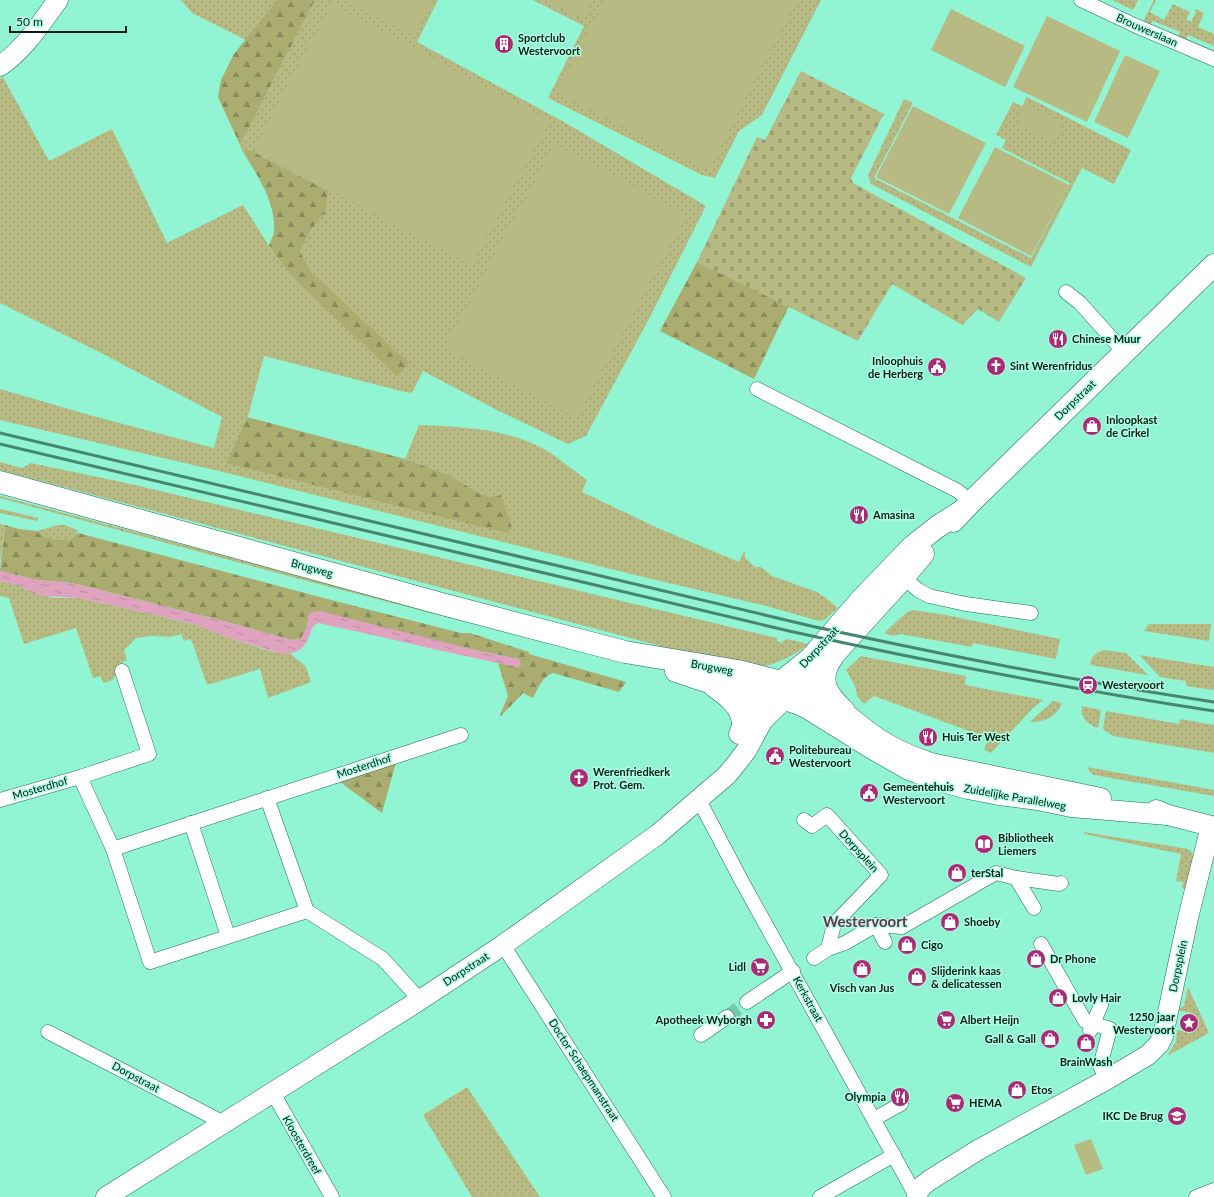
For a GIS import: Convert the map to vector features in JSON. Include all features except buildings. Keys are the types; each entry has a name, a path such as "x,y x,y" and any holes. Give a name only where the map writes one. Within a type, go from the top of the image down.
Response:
{"main road":[{"name":"Dorpstraat","path":"788,690 830,647 898,572 912,546 966,506 1214,265"},
{"name":"Brugweg","path":"0,482 442,604 625,652 738,671 788,690"},
{"path":"738,671 779,667 796,659 830,647 824,674 824,685 826,691 844,711"},
{"name":"Brugweg","path":"625,652 708,682 763,696"},
{"path":"708,682 732,701 742,715 743,724"},
{"name":"Zuidelijke Parallelweg","path":"763,696 788,690"}],"street":[{"path":"0,66 11,59 29,40 58,0"},
{"name":"Brouwerslaan","path":"1081,0 1134,25 1214,59"},
{"path":"1066,292 1084,307 1124,352"},
{"path":"757,389 958,491 966,506"},
{"path":"898,572 923,593 935,597 966,604 1031,614"},
{"name":"Mosterdhof","path":"0,800 80,777 149,754 122,671"},
{"name":"Zuidelijke Parallelweg","path":"788,690 830,703 844,711 873,735 896,749 921,760 1150,807 1168,815 1212,827"},
{"name":"Zuidelijke Parallelweg","path":"788,690 797,704 808,709 909,770 932,779 968,789 1071,807 1168,815"},
{"name":"Dorpstraat","path":"106,1197 420,1000 503,944 657,835 699,800 736,764 746,751 763,720 788,690"},
{"name":"Dorpstraat","path":"699,800 728,758 743,724 753,706 763,696"},
{"name":"Mosterdhof","path":"113,848 461,735"},
{"name":"Mosterdhof","path":"80,777 113,848 150,962 307,911"},
{"path":"267,798 307,911 383,959 420,1000"},
{"name":"Kerkstraat","path":"699,800 740,878 917,1196"},
{"name":"Dorpsplein","path":"804,820 812,826 827,815 881,875 834,924 828,949"},
{"path":"191,823 228,936"},
{"name":"Dorpsplein","path":"917,1196 922,1186 930,1180 978,1150 1148,1055 1159,1044 1163,1036 1188,918 1212,827"},
{"path":"814,958 828,949 845,942 876,925 902,927 996,873 1016,878 1061,884"},
{"path":"1016,878 1034,908"},
{"path":"876,925 885,942"},
{"name":"Doctor Schaepmanstraat","path":"503,944 664,1197"},
{"path":"1041,944 1085,1021 1091,1028 1110,1029 1112,1035 1100,1066 1107,1079"},
{"path":"748,1002 793,971"},
{"path":"1091,1028 1101,1005"},
{"path":"701,1036 727,1017"},
{"name":"Dorpstraat","path":"48,1032 224,1123"},
{"name":"Kloosterdreef","path":"273,1093 332,1197"},
{"path":"874,1119 901,1104"},
{"path":"820,1197 894,1155"},
{"path":"1196,1197 1214,1190"}],"green space":[{"path":"181,0 277,0 246,40 192,13"},
{"path":"277,0 315,0 240,145 218,97 221,80 234,54"},
{"path":"315,0 438,0 417,42 564,122 706,206 650,317 586,436 568,444 497,410 423,371 412,393 264,356 249,413 226,463 491,497 480,494 449,475 405,459 419,425 498,432 528,441 560,459 587,480 582,492 660,529 739,562 744,551 745,558 755,567 761,567 772,576 817,592 838,608 824,620 819,621 766,606 639,576 223,472 0,420 0,389 93,416 214,448 222,417 103,354 0,303 0,79 3,77 49,161 112,129 167,243 243,205 273,252 298,283 397,375 312,273 300,252 311,230 323,214 328,191 252,151 242,150 240,145"},
{"path":"342,0 433,0 414,36"},
{"path":"533,0 821,0 762,115 739,131 715,178 702,175 548,98 584,26"},
{"path":"545,0 592,0 582,19"},
{"path":"605,0 796,0 709,170 557,92"},
{"path":"1112,0 1138,0 1133,10"},
{"path":"1154,0 1156,0 1150,12 1164,20 1173,4 1190,12 1186,19 1191,22 1196,9 1204,13 1198,27 1214,34 1214,46 1188,35 1186,40 1178,36 1180,32 1153,21 1150,25 1145,23 1144,20"},
{"path":"332,4 549,121 471,265 254,149"},
{"path":"951,9 1025,46 1005,87 931,50"},
{"path":"1047,16 1120,51 1087,122 1013,87"},
{"path":"1125,55 1160,71 1128,138 1094,122"},
{"path":"801,71 884,114 851,178 853,183 1026,278 999,322 978,309 962,325 892,284 858,341 697,262 757,137 765,140"},
{"path":"1027,97 1131,150 1114,184 1082,168 1031,267 871,184 868,175 904,99 913,103 874,178 1031,258 1070,183 1002,148 1006,140 996,135 1013,102 1022,106"},
{"path":"1027,105 1063,122 1053,141 1018,125"},
{"path":"913,106 986,143 949,214 876,177"},
{"path":"555,144 686,215 576,418 445,348"},
{"path":"995,147 1069,185 1031,256 958,218"},
{"path":"242,150 252,151 328,191 325,215 323,214 311,230 300,252 312,273 409,363 397,376 298,283 273,252 269,245 274,232 272,209 259,178"},
{"path":"697,262 789,306 754,379 660,331"},
{"path":"247,417 405,459 449,475 480,494 491,497 501,495 512,528 507,533 226,463"},
{"path":"0,462 22,468 31,463 131,484 777,638 777,641 781,643 786,639 809,644 785,659 770,665 753,667 739,666 0,470"},
{"path":"0,496 467,620 466,622 303,580 0,498"},
{"path":"0,509 38,518 38,520 0,513"},
{"path":"0,524 5,525 0,562"},
{"path":"5,525 19,529 37,531 45,538 56,540 69,540 78,533 339,602 461,633 470,633 529,652 529,654 626,682 619,692 553,673 543,680 533,698 523,693 501,716 500,715 508,696 498,663 518,667 518,659 308,621 301,639 292,640 72,583 38,580 0,571"},
{"path":"58,525 65,525 79,531 69,540 56,540 44,538 37,531"},
{"path":"0,581 18,585 30,592 54,598 80,598 198,625 229,638 273,652 291,654 306,667 311,682 268,698 260,669 207,685 191,639 184,641 181,634 171,637 152,636 136,638 124,650 127,660 121,663 113,680 103,683 101,676 93,678 76,628 24,644 9,598 0,596"},
{"path":"913,610 946,615 1060,639 1056,659 973,643 972,647 900,634 894,636 884,633 907,612"},
{"path":"1149,624 1211,624 1209,641 1144,631"},
{"path":"1103,650 1126,653 1148,675 1090,665 1094,656"},
{"path":"1139,655 1214,667 1214,690 1186,686 1186,681 1160,677"},
{"path":"861,656 966,676 965,685 1043,700 1033,708 991,753 984,750 988,738 874,696 864,704 857,696 855,686 846,670"},
{"path":"1053,701 1062,703 1053,716 1045,720 1030,722 1035,716"},
{"path":"1082,706 1101,710 1098,728 1085,720 1082,714"},
{"path":"1106,711 1179,724 1180,719 1214,725 1214,753 1113,736 1103,729"},
{"path":"397,759 382,813 336,779"},
{"path":"1087,767 1214,790 1214,796 1094,775"},
{"path":"1084,832 1188,849 1191,851 1193,856 1186,889 1182,888 1183,882 1176,881 1181,854 1084,834"},
{"path":"1188,987 1209,1033 1167,1056 1176,1042 1177,1030 1187,1032 1191,1013 1176,1010 1184,1006"},
{"path":"467,1087 540,1197 472,1197 423,1115"},
{"path":"1091,1139 1103,1169 1086,1175 1074,1145"}],"water":[{"path":"0,571 38,580 72,583 292,640 301,639 307,626 309,614 320,611 475,650 518,659 521,666 518,667 493,662 318,623 311,630 304,646 292,653 282,654 229,638 198,625 80,598 43,596 30,592 18,585 0,581"}],"tunnel":[{"path":"727,1017 747,1002"}],"railway":[{"path":"0,433 811,626 1012,667 1113,686 1214,702"},
{"path":"0,444 789,631 1107,694 1214,711"}],"place":[{"name":"Sportclub Westervoort","path":"504,44"},
{"name":"Chinese Muur","path":"1058,339"},
{"name":"Sint Werenfridus","path":"996,366"},
{"name":"Inloophuis de Herberg","path":"937,367"},
{"name":"Inloopkast de Cirkel","path":"1092,426"},
{"name":"Amasina","path":"859,515"},
{"name":"Westervoort","path":"1088,685"},
{"name":"Huis Ter West","path":"928,737"},
{"name":"Politebureau Westervoort","path":"775,756"},
{"name":"Werenfriedkerk Prot. Gem.","path":"579,778"},
{"name":"Gemeentehuis Westervoort","path":"869,793"},
{"name":"Bibliotheek Liemers","path":"984,844"},
{"name":"terStal","path":"957,873"},
{"name":"Shoeby","path":"950,922"},
{"name":"Cigo","path":"907,945"},
{"name":"Dr Phone","path":"1036,959"},
{"name":"Lidl","path":"760,967"},
{"name":"Visch van Jus","path":"862,969"},
{"name":"Slijderink kaas & delicatessen","path":"917,977"},
{"name":"Lovly Hair","path":"1058,998"},
{"name":"Apotheek Wyborgh","path":"766,1020"},
{"name":"Albert Heijn","path":"946,1020"},
{"name":"1250 jaar Westervoort","path":"1189,1023"},
{"name":"Gall & Gall","path":"1050,1039"},
{"name":"BrainWash","path":"1086,1043"},
{"name":"Etos","path":"1017,1090"},
{"name":"Olympia","path":"900,1097"},
{"name":"HEMA","path":"955,1103"},
{"name":"IKC De Brug","path":"1177,1116"}],"district":[{"name":"Westervoort","path":"865,922"}]}
